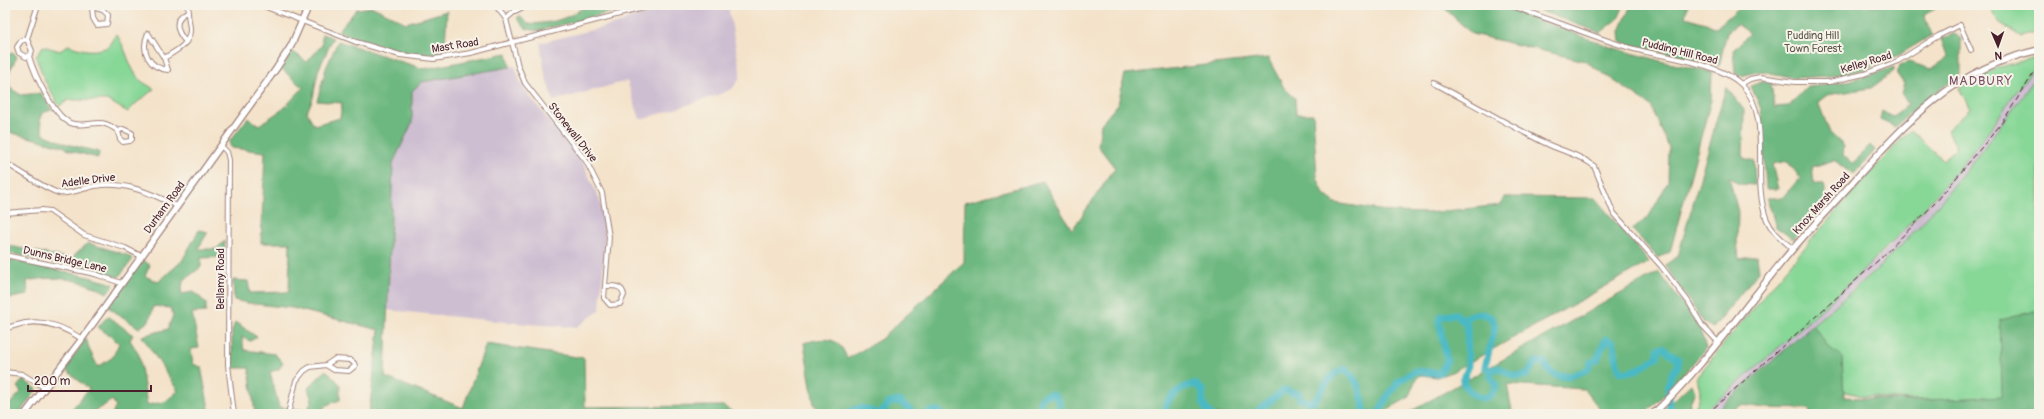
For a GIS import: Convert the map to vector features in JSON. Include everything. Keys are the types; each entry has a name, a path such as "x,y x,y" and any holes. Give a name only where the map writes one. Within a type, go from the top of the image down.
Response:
{"main road":[{"name":"Durham Road","path":"25,414 82,339 283,59 309,5"},
{"name":"Knox Marsh Road","path":"1653,414 1683,384 1793,249 1870,163 1931,101 1947,89 1982,69 2039,50"}],"street":[{"path":"29,56 22,56 17,51 18,44 27,39 38,5"},
{"path":"86,5 103,10 108,15 107,24 101,26 95,23 92,7"},
{"path":"164,58 186,42 190,32 187,12 188,5"},
{"name":"Mast Road","path":"261,5 356,42 419,58 434,59 462,55 654,5"},
{"path":"495,5 506,19 522,5"},
{"path":"514,12 520,11 529,5"},
{"name":"Pudding Hill Road","path":"1511,5 1633,49 1713,68 1729,75 1741,84 1756,111 1762,195 1765,213 1774,230 1793,249"},
{"path":"186,42 179,34 177,22 180,16 187,12"},
{"name":"Stonewall Drive","path":"506,19 520,74 529,90 586,161 602,193 609,237 604,295 605,301 614,306 620,304 624,295 622,289 616,286 605,286"},
{"name":"Kelley Road","path":"1741,84 1750,79 1760,77 1795,82 1829,82 1864,74 1898,62 1938,36 1960,25 1971,50"},
{"path":"148,33 152,38 164,58 168,70 154,66 148,58 145,49 148,33"},
{"path":"27,39 32,48 29,56 39,81 63,119 77,124 102,122 110,125 118,131"},
{"path":"1434,83 1506,123 1558,149 1589,162 1594,166 1613,212 1661,266 1688,301 1702,325 1718,342"},
{"name":"Bellamy Road","path":"221,146 227,152 229,160 228,365 234,414"},
{"name":"Adelle Drive","path":"5,163 54,192 64,193 96,186 120,185 134,188 177,206"},
{"path":"5,213 42,210 50,211 84,235 125,248 141,256"},
{"name":"Dunns Bridge Lane","path":"5,255 95,274 121,283"},
{"path":"5,328 26,323 46,324 63,328 82,339"},
{"path":"288,414 293,389 299,376 310,367 326,365 332,360 340,359 352,361 355,366 349,371 334,370 326,365"},
{"path":"5,372 22,374 45,388"}],"shaded area":[{"path":"679,5 728,5 740,70 740,78 732,89 644,119 640,119 627,81 553,101 545,74 540,43 624,22 625,20"},
{"path":"2039,58 2039,73 2034,82 1984,148 1984,153 1939,209 1885,261 1712,414 1702,414 1882,254 1934,199 1997,120"},
{"path":"515,66 520,81 528,94 583,163 600,201 606,225 600,310 577,327 527,324 387,310 393,163 412,123 412,91 422,82"}],"green space":[{"path":"587,5 640,5 537,31 525,28 517,18 520,16 528,24 552,22 566,17"},
{"path":"1441,5 1498,5 1611,47 1664,62 1712,72 1711,100 1670,252 1658,258 1632,229 1648,218 1668,182 1669,148 1651,106 1585,61 1472,34"},
{"path":"1525,5 1624,5 1618,19 1600,33"},
{"name":"Pudding Hill Town Forest","path":"1631,5 1688,5 1685,17 1706,23 1716,28 1742,5 1942,5 1924,15 1932,35 1897,56 1863,70 1828,76 1795,78 1761,71 1741,76 1735,73 1733,50 1750,33 1737,24 1727,32 1719,66 1621,42 1620,31"},
{"path":"1988,5 2039,5 2039,32 2021,37 1999,22"},
{"path":"373,7 406,23 447,11 445,45 438,54 412,53 387,48 338,31 357,9"},
{"path":"116,34 123,45 130,64 137,76 141,81 154,89 134,105 128,112 107,100 69,100 59,106 45,81 36,57 43,46 60,51 68,45 83,49 97,50 108,47"},
{"path":"322,34 333,38 318,71 313,98 307,112 314,125 340,118 342,103 317,101 326,68 338,41 424,69 507,53 510,67 422,82 412,91 412,123 393,163 385,377 463,408 486,344 584,358 585,407 723,406 736,414 369,414 379,330 292,308 234,300 233,280 248,281 250,293 289,292 290,243 261,243 265,152 231,148 229,142 248,118 259,125 283,109 303,88 282,69 292,51 307,62 322,45"},
{"path":"1955,34 1961,39 1961,74 1919,105 1895,127 1880,120 1882,111 1892,117 1908,104 1901,93 1904,84 1897,74 1900,65 1909,62 1931,69 1948,58 1941,39"},
{"path":"13,52 17,57 8,74 10,88 21,95 41,93 52,110 42,113 40,119 43,134 67,144 99,152 98,158 68,150 65,147 5,131 5,57"},
{"path":"2039,56 2030,73 1977,146 1942,189 1905,229 1866,268 1785,342 1702,414 1697,414 1694,409 1699,398 1700,390 1696,378 1801,252 1910,130 1943,160 1957,148 1947,130 1970,109 1959,88 1997,68"},
{"path":"1268,58 1284,88 1295,98 1296,114 1313,114 1317,177 1324,194 1335,203 1393,212 1427,213 1501,205 1504,197 1595,198 1649,262 1454,371 1437,377 1421,375 1416,379 1408,398 1379,414 825,414 814,405 804,343 825,339 831,340 840,346 847,359 881,339 964,262 965,202 1043,181 1072,230 1115,168 1098,146 1101,124 1118,104 1125,74"},
{"path":"1894,67 1894,71 1871,88 1827,95 1818,102 1830,133 1844,146 1843,156 1853,164 1870,145 1875,150 1853,175 1834,160 1812,167 1814,184 1824,184 1827,202 1793,239 1776,227 1767,198 1782,198 1800,178 1788,161 1772,164 1778,189 1766,189 1761,109 1751,86 1761,82 1771,82 1774,107 1789,106 1807,87 1851,80"},
{"path":"2039,73 2039,414 1961,399 1911,400 1863,396 1841,391 1809,343 1804,332 1858,286 1898,249 1928,217 1977,156"},
{"path":"1726,87 1744,110 1743,158 1754,161 1755,185 1738,184 1729,177 1738,212 1737,242 1739,259 1757,256 1759,271 1713,328 1704,323 1665,265 1678,256"},
{"path":"199,230 208,232 198,249 216,249 225,241 224,257 201,258 201,267 183,281 181,294 194,292 206,303 206,312 192,313 199,348 191,349 193,364 201,367 210,414 112,414 116,406 112,400 93,412 83,413 72,409 89,389 65,369 86,338 89,349 98,367 113,357 119,343 98,327 108,316 133,335 130,340 139,355 147,405 165,402 178,391 142,336 168,329 173,315 170,308 154,306 149,321 139,328 108,307 142,260 150,265 145,276 158,282 182,261"},
{"path":"88,243 127,255 133,259 119,277 5,252 5,245 71,259"},
{"path":"5,259 89,277 114,284 107,293 78,281 58,278 37,279 27,281 28,295 5,299"},
{"path":"1659,272 1699,327 1706,348 1674,385 1645,414 1604,414 1584,389 1507,384 1512,411 1510,414 1406,414"},
{"path":"2039,310 2039,414 1810,414 1809,409 1766,408 1741,405 1727,414 1712,414 1813,325 1828,347 1842,356 1844,397 1912,401 2002,396 2000,320"},
{"path":"235,322 257,337 250,341 242,337 244,350 275,354 283,363 279,369 270,372 279,407 307,410 312,401 308,388 326,370 340,384 340,400 326,406 321,414 255,414 249,368 232,368 232,331"},
{"path":"23,380 37,389 19,414 5,414 5,400 10,404 21,392 17,387"},
{"path":"1691,384 1695,391 1690,403 1689,414 1659,414"}],"waterway":[{"path":"1376,414 1380,411 1387,397 1399,381 1415,371 1439,373 1445,365 1447,360 1439,321 1441,316 1456,314 1467,325 1468,367 1463,382 1466,387 1475,395 1480,397 1485,398 1489,396 1493,392 1496,385 1491,378 1491,370"},
{"path":"1462,320 1477,314 1484,314 1492,318 1495,327 1485,367 1491,370 1499,368 1516,376 1527,375 1535,362 1544,362 1547,368 1552,373 1557,375 1569,376 1582,372 1588,369 1591,362 1597,360 1606,339 1613,342 1617,365 1621,372 1636,370 1645,365 1658,356 1658,349 1663,348 1678,359 1678,367 1671,375 1668,388 1670,414"},
{"path":"1254,414 1284,390 1299,394 1300,399 1310,402 1315,400 1327,382 1339,371 1345,369 1350,373 1359,388 1364,411 1368,414"},
{"path":"1168,414 1165,407 1173,395 1181,389 1195,384 1203,391 1203,404 1211,414"},
{"path":"1041,414 1040,402 1043,396 1050,394 1056,396 1060,403 1060,414"},
{"path":"880,414 889,403 899,401 915,414"},
{"path":"846,414 859,408 879,414"},
{"path":"925,414 932,411 940,412 941,414"},
{"path":"808,414 818,414"}],"railway":[{"path":"1707,414 1883,256 1937,201 2001,124 2039,65"}],"district":[{"name":"MADBURY","path":"1981,80"}]}
